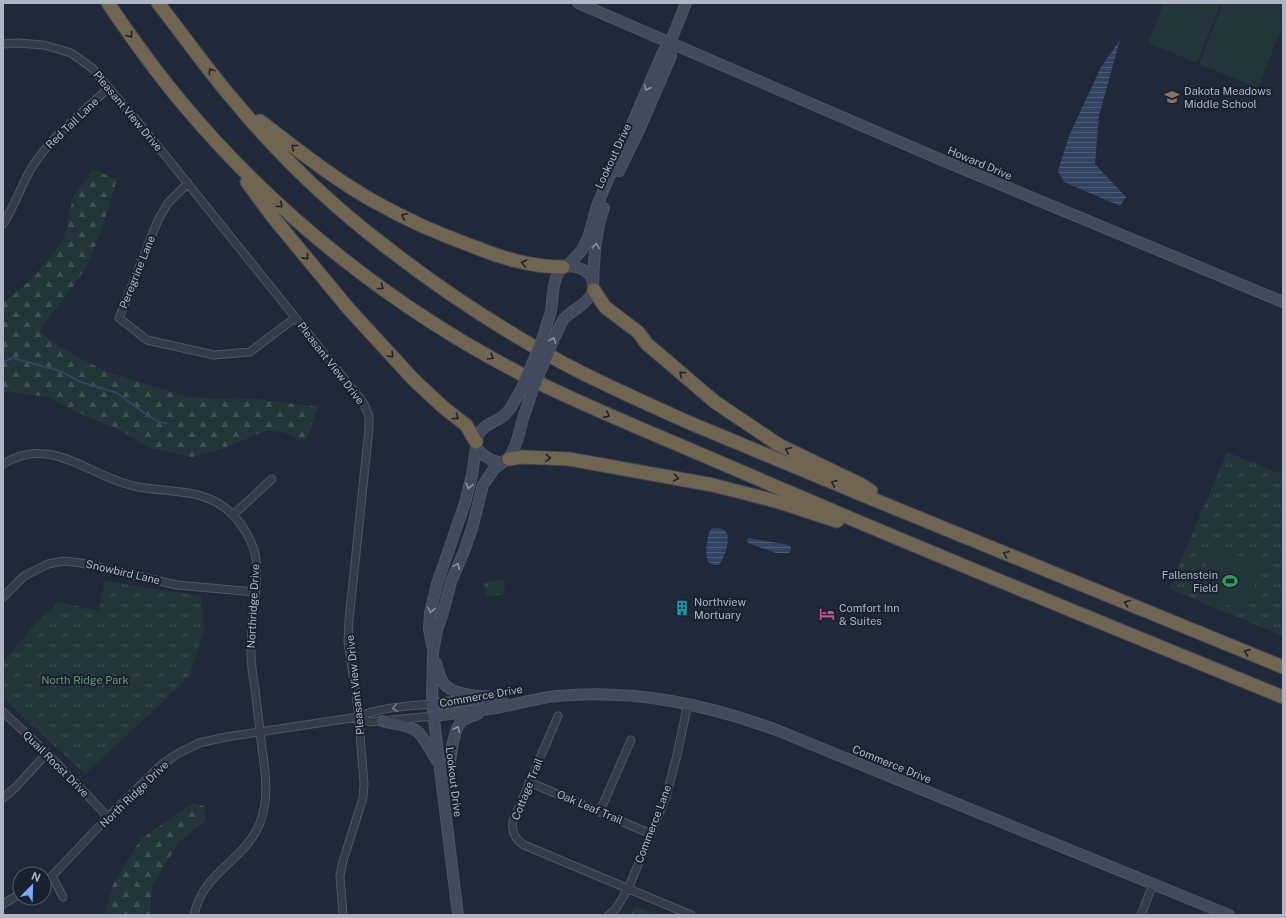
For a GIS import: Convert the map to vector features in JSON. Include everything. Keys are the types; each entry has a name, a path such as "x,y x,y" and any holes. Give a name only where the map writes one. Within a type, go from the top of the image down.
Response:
{"highway":[{"path":"108,3 142,51 183,104 222,148 294,218 364,274 437,324 502,364 607,415 877,530 1283,697"},
{"path":"158,3 234,102 275,147 307,179 383,245 478,314 566,364 629,395 753,450 1283,667"},
{"path":"234,102 302,154 377,203 453,239 484,251 512,260 546,267 565,266"},
{"path":"222,148 272,216 348,308 413,379 443,407 466,425 476,445"},
{"path":"594,287 605,307 638,332 647,344 715,402 779,445 860,484 896,508"},
{"path":"506,460 530,457 569,459 713,485 779,502 850,525 877,530"}],"main road":[{"name":"Howard Drive","path":"578,3 941,159 1283,302"},
{"name":"Lookout Drive","path":"433,652 429,629 430,613 441,571 465,503 472,475 476,445 481,429 487,424 503,416 517,399 547,326 556,278 560,270 582,250 588,238 597,206 604,189 663,52 670,43 686,3"},
{"name":"Lookout Drive","path":"458,915 432,704 433,652 437,630 451,582 467,543 483,485 494,469 506,460 516,445 533,389 563,320 568,314 590,298 594,287 597,240 602,214 610,189 671,56 670,43"},
{"path":"565,266 585,270 590,274 594,287"},
{"path":"476,445 487,458 494,461 506,460"},
{"path":"433,652 439,674 445,685 452,690 501,702"},
{"name":"Commerce Drive","path":"432,704 501,702 583,694 613,695 688,703 755,722 1229,915"},
{"path":"445,809 452,747 456,728 461,722 501,702"},
{"name":"Commerce Drive","path":"434,716 501,702"},
{"path":"382,721 416,731 421,736 439,764"}],"street":[{"name":"Pleasant View Drive","path":"3,44 44,44 71,53 92,68 364,402 369,416 369,429 348,642 364,769 363,798 343,861 340,876 343,915"},
{"name":"Red Tail Lane","path":"3,224 32,167 52,141 109,88"},
{"name":"Peregrine Lane","path":"188,184 168,203 158,220 118,318 147,340 214,354 250,352 295,318"},
{"name":"Northridge Drive","path":"3,464 18,456 32,453 46,453 61,457 126,484 200,495 212,499 233,515 243,528 251,543 256,558 256,575 250,656 266,774 264,807 260,823 253,837 243,850 205,887 194,915"},
{"path":"233,515 272,479"},
{"name":"Snowbird Lane","path":"3,597 24,576 48,564 64,561 81,563 177,585 255,592"},
{"name":"Commerce Lane","path":"609,915 615,910 628,889 666,797 688,703"},
{"name":"North Ridge Drive","path":"52,876 108,817 161,765 177,754 199,743 260,731 358,717 384,710 432,704"},
{"name":"Quail Roost Drive","path":"3,712 46,753 108,817"},
{"name":"North Ridge Drive","path":"358,717 369,722 434,716"},
{"name":"Cottage Trail","path":"558,716 529,782 513,821 512,828 518,841 524,845 628,889"},
{"path":"600,811 631,740"},
{"path":"3,798 16,787 46,753"},
{"name":"Oak Leaf Trail","path":"529,782 651,834"},
{"path":"52,876 63,897"},
{"path":"1141,915 1153,884"},
{"path":"628,889 692,915"},
{"path":"3,904 12,899"}],"green space":[{"path":"1164,3 1221,3 1197,63 1148,43"},
{"path":"1223,3 1283,3 1283,24 1258,88 1199,64"},
{"path":"93,170 117,179 104,220 84,271 39,332 72,354 105,371 191,398 257,399 318,407 305,442 283,432 267,430 222,449 192,457 147,447 120,430 77,412 48,397 8,391 3,394 3,303 32,279 64,240 73,197"},
{"path":"1227,452 1283,475 1283,636 1169,589"},
{"name":"Fallenstein Field","path":"1215,546 1263,566 1243,612 1229,606 1211,595 1206,588 1204,581 1205,572"},
{"path":"504,580 505,595 486,596 484,582"},
{"name":"North Ridge Park","path":"105,581 201,596 204,631 188,678 85,774 3,698 3,662 37,622 59,602 99,611"},
{"path":"193,803 204,806 206,820 179,842 152,886 150,915 105,915 113,884 141,839"},
{"path":"635,906 656,915 631,915"}],"water":[{"path":"1120,40 1099,116 1095,164 1126,197 1120,206 1064,182 1058,171 1069,136 1101,67"},
{"path":"711,529 722,529 726,532 728,537 726,549 719,565 714,565 708,562 706,554 709,533"},
{"path":"749,538 789,545 791,550 789,553 776,553 748,543 747,540"}],"waterway":[{"path":"3,362 13,358 60,371 81,382 117,393 147,415 159,422 167,423"}],"place":[{"name":"Dakota Meadows Middle School","path":"1172,97"},
{"name":"Fallenstein Field","path":"1230,581"},
{"name":"Northview Mortuary","path":"682,608"},
{"name":"Comfort Inn & Suites","path":"827,614"}]}
